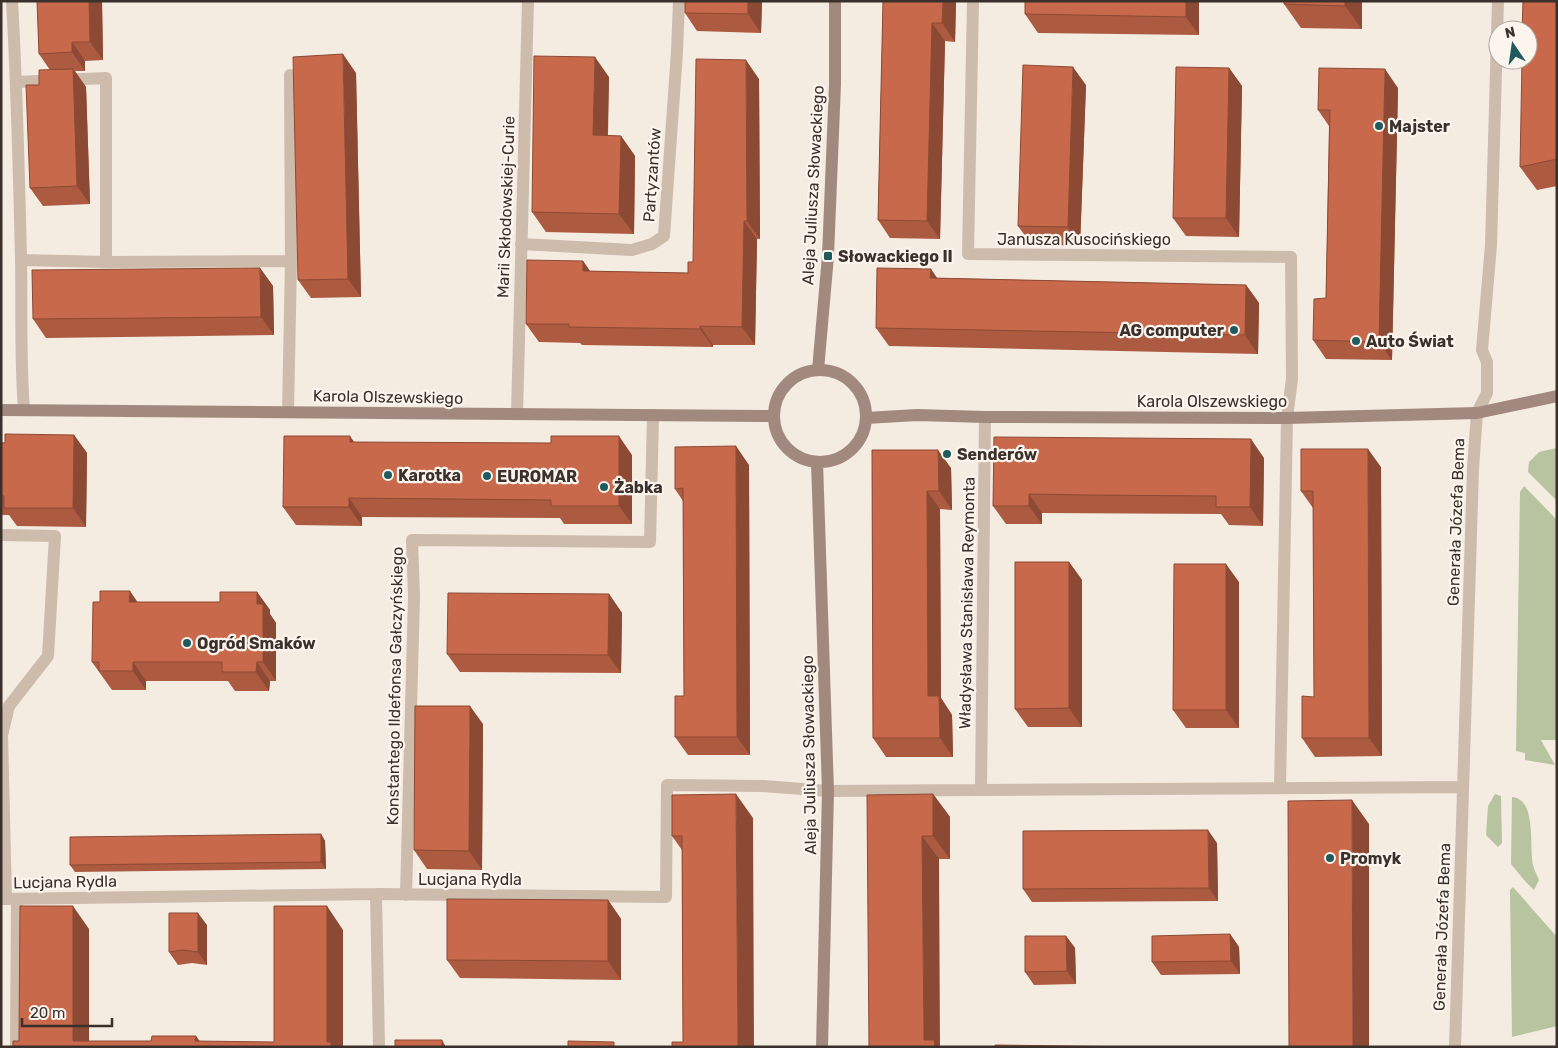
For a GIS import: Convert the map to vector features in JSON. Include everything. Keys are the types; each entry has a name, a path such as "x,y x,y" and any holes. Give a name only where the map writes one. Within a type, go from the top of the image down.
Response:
{"street":[{"path":"12,1 21,260 21,364 24,410"},
{"name":"Marii Skłodowskiej-Curie","path":"517,414 528,1"},
{"name":"Partyzantów","path":"521,244 632,250 652,244 664,236 679,1"},
{"name":"Aleja Juliusza Słowackiego","path":"818,370 828,256 835,84 835,1"},
{"name":"Janusza Kusocińskiego","path":"973,1 968,254 1292,257 1292,379 1287,418"},
{"name":"Generała Józefa Bema","path":"1455,1047 1473,469 1477,413 1487,393 1487,362 1482,350 1491,244 1498,1"},
{"path":"288,412 291,261 290,75"},
{"path":"16,82 106,78 106,262"},
{"path":"21,260 106,262 291,261"},
{"path":"818,370 833,372 847,379 858,389 864,403 866,418 863,432 856,445 845,455 832,461 804,460 791,453 782,442 776,430 774,416 776,402 782,390 792,380 804,373 818,370"},
{"name":"Karola Olszewskiego","path":"866,418 917,415 1287,418 1477,413 1557,396"},
{"name":"Karola Olszewskiego","path":"1,410 774,416"},
{"name":"Konstantego Ildefonsa Gałczyńskiego","path":"406,895 414,597 412,540 650,542 653,415"},
{"name":"Władysława Stanisława Reymonta","path":"981,790 985,417"},
{"path":"1280,788 1287,418"},
{"name":"Aleja Juliusza Słowackiego","path":"818,462 828,791 822,1047"},
{"path":"1,535 55,536 48,656 9,706 2,735 16,1047"},
{"name":"Lucjana Rydla","path":"8,899 376,894 666,897 667,785 763,786 828,791"},
{"path":"828,791 1463,787"},
{"path":"376,894 379,1047"}],"green space":[{"path":"1557,448 1557,501 1528,472 1529,462 1539,452"},
{"path":"1524,486 1557,520 1557,740 1541,740 1555,765 1525,760 1525,753 1516,751 1520,492"},
{"path":"1495,794 1501,796 1502,843 1498,847 1486,835 1488,806"},
{"path":"1512,797 1520,800 1529,814 1533,865 1539,880 1534,890 1511,864"},
{"path":"1513,887 1557,937 1557,1026 1512,1037 1510,890"}],"building":[{"path":"37,1 89,1 90,42 72,42 72,52 39,54"},
{"path":"685,1 748,1 748,14 685,13"},
{"path":"883,1 943,1 942,23 932,23 927,221 878,220"},
{"path":"1025,1 1186,1 1186,17 1025,14"},
{"path":"1284,1 1345,1 1345,6 1284,4"},
{"path":"1523,1 1557,1 1557,159 1520,167 1522,70 1538,70 1538,20 1522,20"},
{"path":"343,54 348,279 298,280 293,57"},
{"path":"534,56 595,57 593,135 621,136 619,214 532,212"},
{"path":"696,59 746,60 747,221 744,221 742,327 700,326 700,329 569,327 569,324 526,324 527,260 583,261 583,271 688,273 688,262 693,262"},
{"path":"1023,65 1073,67 1068,227 1018,226"},
{"path":"1176,67 1229,68 1226,218 1173,218"},
{"path":"1319,68 1385,69 1379,342 1313,340 1314,299 1326,298 1330,110 1318,110"},
{"path":"73,69 77,186 30,188 26,85 39,85 39,70"},
{"path":"260,268 261,317 33,319 32,270"},
{"path":"877,268 931,269 930,278 1246,285 1245,335 876,328"},
{"path":"5,434 74,435 73,508 4,508 4,496 1,496 1,443 5,443"},
{"path":"284,436 350,436 350,442 551,443 551,436 619,436 619,506 551,506 551,500 349,498 349,507 283,507"},
{"path":"994,437 1251,439 1250,507 1216,507 1216,496 1029,494 1029,506 993,506"},
{"path":"736,446 737,737 675,737 675,696 684,696 683,488 675,489 675,447"},
{"path":"1301,449 1368,449 1369,738 1302,738 1302,696 1314,697 1313,491 1301,491"},
{"path":"872,450 938,450 939,491 927,491 928,696 939,696 940,738 873,738"},
{"path":"1015,562 1069,562 1069,708 1015,709"},
{"path":"1174,564 1226,564 1226,710 1173,710"},
{"path":"100,591 130,591 129,602 220,602 220,592 257,592 257,604 263,604 263,662 257,662 256,672 222,672 222,662 133,662 133,671 99,671 99,662 92,662 93,602 100,602"},
{"path":"448,593 609,594 608,655 447,654"},
{"path":"415,706 470,706 469,851 414,850"},
{"path":"736,794 738,1047 672,1047 672,1042 683,1042 682,836 672,836 672,795"},
{"path":"933,794 933,836 922,836 924,1040 934,1040 935,1047 869,1047 867,795"},
{"path":"1352,800 1353,1047 1289,1047 1288,801"},
{"path":"1208,830 1209,888 1023,889 1023,831"},
{"path":"321,834 321,862 70,865 70,837"},
{"path":"447,899 608,900 608,961 447,960"},
{"path":"20,906 73,906 73,1041 151,1041 152,1036 196,1036 195,1041 274,1042 274,906 327,906 327,1042 331,1042 331,1047 13,1047 13,1041 19,1041"},
{"path":"169,913 198,913 198,952 183,950 169,952"},
{"path":"1230,934 1231,961 1152,962 1152,936"},
{"path":"1025,936 1066,936 1067,971 1025,972"},
{"path":"395,1040 442,1040 442,1047 395,1047"},
{"path":"568,1041 614,1042 614,1047 568,1047"},
{"path":"995,1045 1140,1047 995,1047"}],"place":[{"name":"Majster","path":"1379,126"},
{"name":"Słowackiego II","path":"828,256"},
{"name":"AG computer","path":"1234,330"},
{"name":"Auto Świat","path":"1356,341"},
{"name":"Senderów","path":"947,454"},
{"name":"Karotka","path":"388,475"},
{"name":"EUROMAR","path":"487,476"},
{"name":"Żabka","path":"604,487"},
{"name":"Ogród Smaków","path":"187,643"},
{"name":"Promyk","path":"1330,858"}]}
